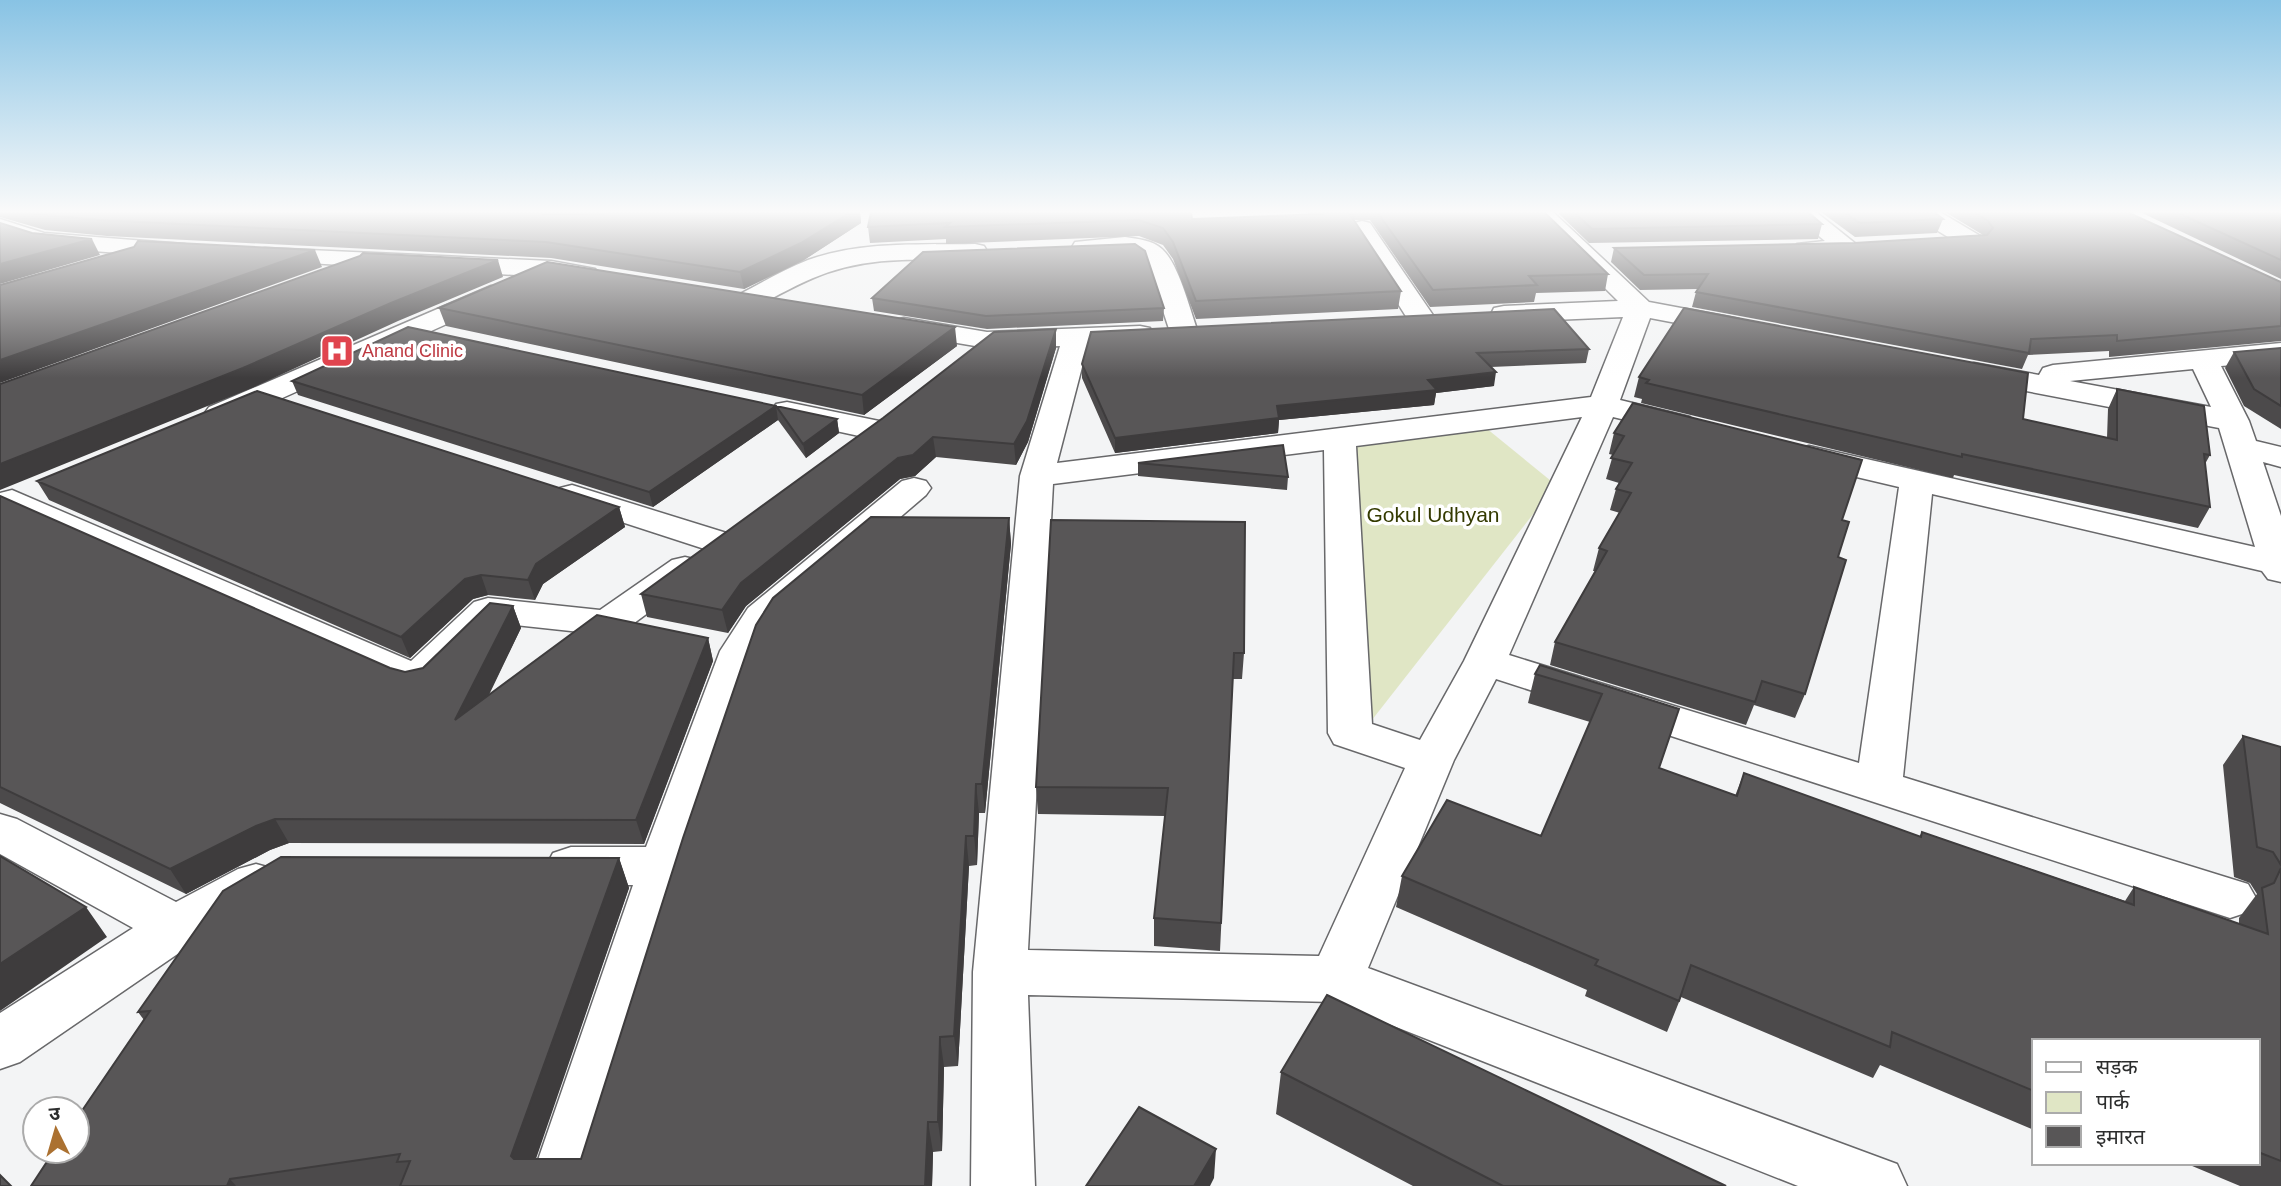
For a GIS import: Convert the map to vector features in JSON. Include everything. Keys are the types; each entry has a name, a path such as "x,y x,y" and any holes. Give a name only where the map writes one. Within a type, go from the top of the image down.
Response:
{"street":[{"path":"311,283 353,267"},
{"path":"522,267 617,279"},
{"path":"789,307 736,298 813,267"},
{"path":"1162,267 1184,332"},
{"path":"1400,267 1449,317"},
{"path":"1596,267 1640,308"},
{"path":"189,427 551,269"},
{"path":"1336,979 1431,760 1485,662 1603,405 1640,308"},
{"path":"1393,320 1640,308 1750,329"},
{"path":"881,322 987,340 1212,330"},
{"path":"409,329 463,341"},
{"path":"1003,1186 1000,972 1037,476 1076,338"},
{"path":"956,365 987,340"},
{"path":"2010,378 2281,352"},
{"path":"2203,359 2238,435 2280,568"},
{"path":"1955,368 2010,378 2238,435 2281,457"},
{"path":"264,396 303,408"},
{"path":"763,405 883,421 840,453"},
{"path":"1037,476 1603,405 1707,431"},
{"path":"1340,440 1350,733 1431,760"},
{"path":"1785,450 2280,568"},
{"path":"1879,787 1916,483"},
{"path":"6,502 50,484"},
{"path":"538,484 731,535 608,623"},
{"path":"561,1186 664,866 720,647 914,488"},
{"path":"6,502 416,678 488,610 608,623 661,634"},
{"path":"1485,662 2230,898"},
{"path":"0,832 176,927"},
{"path":"0,1044 176,927 289,865 303,865"},
{"path":"526,866 664,866"},
{"path":"1000,972 1336,979 1875,1186"}],"green space":[{"name":"Gokul Udhyan","path":"1486,428 1556,485 1368,725 1351,448"}],"building":[{"path":"62,267 265,267 0,360 0,285"},
{"path":"328,267 480,267 243,368 0,464 0,384"},
{"path":"534,267 581,267 955,327 862,395 439,308"},
{"path":"710,267 750,267 740,272"},
{"path":"906,267 1150,267 1164,308 986,316 872,298"},
{"path":"1183,267 1385,267 1401,291 1196,301"},
{"path":"1417,267 1601,267 1608,274 1529,276 1537,285 1433,290"},
{"path":"1635,267 2249,267 2281,282 2281,326 2117,341 2117,335 2031,339 2029,353 1696,292 1708,274 1644,275"},
{"path":"1684,308 2028,373 2023,419 2117,440 2117,389 2204,406 2210,455 2204,454 2210,507 1962,454 1962,457 1646,383 1649,380 1639,377"},
{"path":"1554,309 1589,349 1477,353 1496,372 1428,380 1437,390 1277,406 1279,418 1115,438 1082,364 1091,332"},
{"path":"408,327 837,419 803,444 776,406 649,492 292,381"},
{"path":"1056,329 1027,421 1014,444 933,437 913,455 898,458 741,583 722,610 641,594 883,418 994,332"},
{"path":"2281,348 2281,406 2254,389 2234,352"},
{"path":"257,391 619,507 536,564 528,580 481,575 465,579 401,637 37,481"},
{"path":"1633,403 1862,460 1842,520 1849,522 1838,557 1846,560 1805,694 1762,681 1755,702 1555,642 1607,551 1599,548 1631,493 1616,489 1632,463 1611,458 1624,436 1614,433"},
{"path":"1283,445 1288,477 1138,463"},
{"path":"0,496 390,668 405,672 423,668 490,603 513,606 455,720 597,615 708,638 636,820 275,819 170,869 0,787"},
{"path":"871,517 1009,518 982,784 976,784 974,836 966,836 954,1036 940,1037 938,1122 928,1122 925,1186 400,1186 410,1161 397,1162 400,1154 230,1179 227,1186 31,1186 45,1165 91,1165 91,1097 150,1011 138,1012 223,891 281,857 619,858 511,1156 514,1159 581,1159 683,838 756,625 773,598"},
{"path":"1051,520 1245,522 1244,653 1234,653 1221,923 1154,918 1168,788 1036,787"},
{"path":"1540,665 1679,709 1659,768 1737,796 1744,773 1921,837 1922,832 2134,905 2134,887 2268,934 2262,888 2274,883 2281,868 2281,1161 2260,1153 2260,1039 2032,1039 2032,1090 1892,1032 1890,1047 1691,965 1679,1001 1595,965 1598,960 1402,876 1447,800 1541,836 1602,694 1535,674"},
{"path":"2243,736 2281,747 2281,865 2273,852 2257,847"},
{"path":"0,856 86,907 0,964"},
{"path":"1327,995 1726,1186 1503,1186 1281,1072"},
{"path":"1139,1107 1216,1149 1194,1186 1086,1186"},
{"path":"0,1175 11,1186 0,1186"}],"place":[{"name":"Anand Clinic","path":"337,351"}]}
